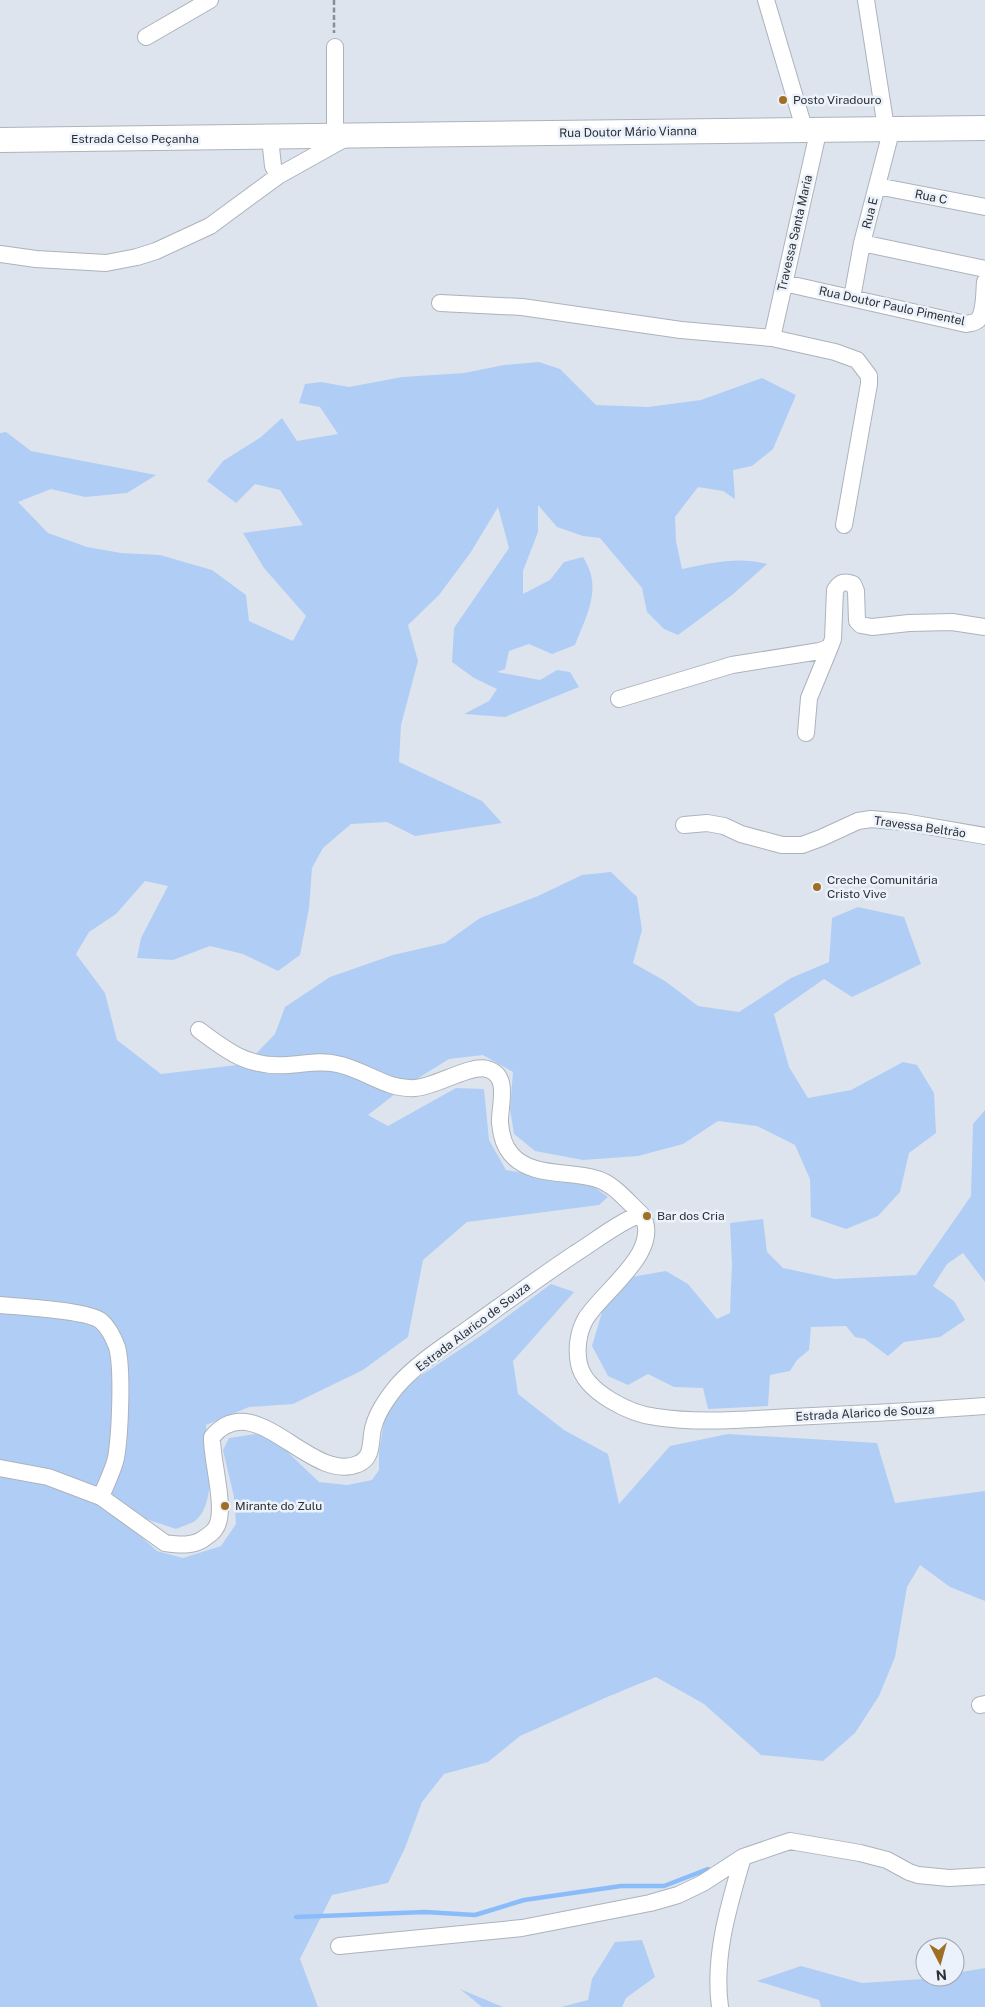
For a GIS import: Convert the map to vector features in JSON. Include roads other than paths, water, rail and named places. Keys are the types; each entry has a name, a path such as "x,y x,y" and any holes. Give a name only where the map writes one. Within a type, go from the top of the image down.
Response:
{"main road":[{"name":"Rua Doutor Mário Vianna","path":"270,138 812,128 985,128"},
{"name":"Estrada Celso Peçanha","path":"0,140 270,138"}],"street":[{"path":"146,37 210,0"},
{"path":"766,0 812,128"},
{"path":"866,0 889,128"},
{"path":"0,254 106,263 137,257 180,241 210,226 278,176 341,137 334,46"},
{"name":"Travessa Santa Maria","path":"772,338 812,128"},
{"name":"Rua E","path":"852,298 862,243 877,186 889,128"},
{"path":"270,138 273,166 278,176"},
{"name":"Rua C","path":"877,186 985,207"},
{"path":"862,243 985,269"},
{"name":"Rua Doutor Paulo Pimentel","path":"784,283 966,324 978,320 984,290"},
{"path":"440,303 522,307 623,323 772,338 835,352 857,360 868,376 869,384 844,525"},
{"path":"806,733 809,698 833,639 835,590 839,584 845,581 853,584 856,591 857,621 861,625 872,627 909,623 952,622 985,627"},
{"path":"619,699 732,665 820,651 830,647"},
{"name":"Travessa Beltrão","path":"684,826 707,823 724,826 741,834 782,845 802,845 858,821 871,819 904,822 985,836"},
{"path":"199,1030 231,1054 252,1062 269,1066 320,1062 338,1064 393,1087 417,1088 446,1080 464,1072 488,1069 498,1076 501,1084 500,1122 503,1140 510,1153 519,1162 533,1168 598,1179 614,1188 641,1214"},
{"name":"Estrada Alarico de Souza","path":"0,1468 48,1477 101,1497 165,1542 177,1545 191,1544 202,1540 215,1530 220,1519 212,1437 225,1425 240,1422 257,1425 274,1432 326,1465 342,1468 360,1463 367,1457 370,1451 373,1426 380,1411 398,1386 414,1371 444,1346 547,1273 622,1222 641,1214 645,1221 647,1237 643,1248 632,1265 585,1320 578,1341 580,1365 586,1380 601,1394 623,1406 654,1417 683,1420 792,1417 985,1406"},
{"path":"0,1304 86,1315 101,1321 110,1333 117,1347 120,1364 119,1428 116,1459 101,1497"},
{"path":"339,1946 522,1928 650,1903 703,1883 743,1857 790,1841 887,1860 918,1875 949,1878 985,1876"},
{"path":"720,2007 717,1986 718,1964 730,1903 743,1857"}],"waterway":[{"path":"296,1917 425,1912 475,1915 524,1900 621,1886 664,1886 708,1869"}],"place":[{"name":"Posto Viradouro","path":"783,100"},
{"name":"Creche Comunitária Cristo Vive","path":"817,887"},
{"name":"Bar dos Cria","path":"647,1216"},
{"name":"Mirante do Zulu","path":"225,1506"}]}
